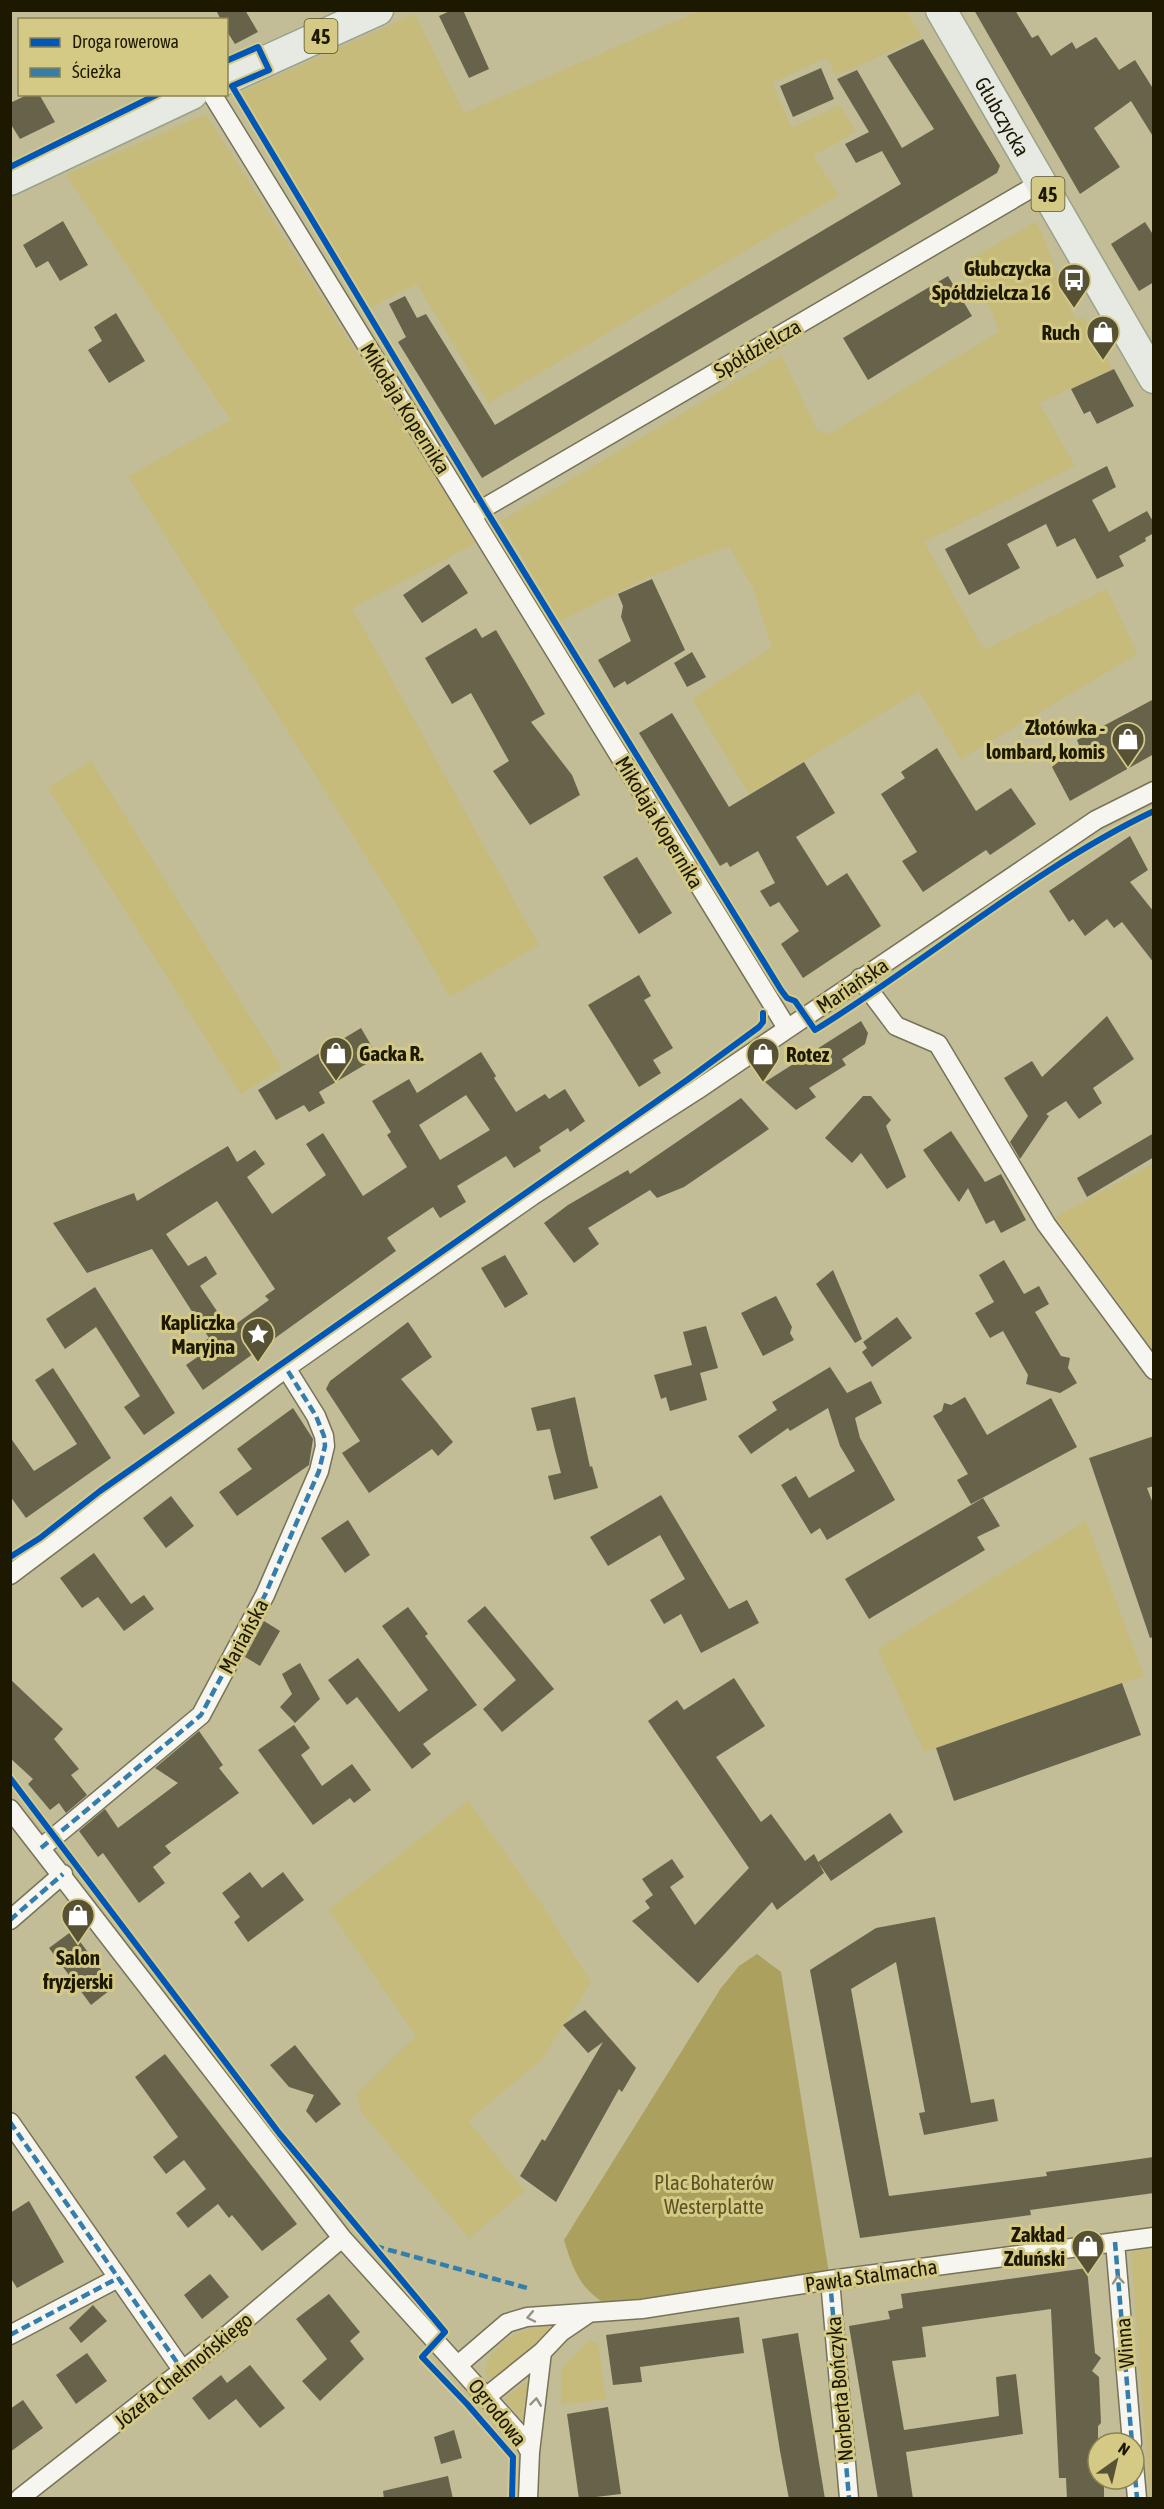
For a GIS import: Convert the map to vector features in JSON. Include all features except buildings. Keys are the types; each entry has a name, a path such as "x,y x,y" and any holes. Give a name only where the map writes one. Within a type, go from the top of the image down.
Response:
{"main road":[{"name":"45","path":"228,78 378,10"},
{"name":"Głubczycka","path":"941,10 1154,378"},
{"path":"10,180 188,96"}],"street":[{"name":"Mikołaja Kopernika","path":"213,96 788,1028"},
{"name":"Spółdzielcza","path":"472,515 1042,182"},
{"name":"Mariańska","path":"10,1575 286,1368 551,1184 788,1028 1096,820 1154,791"},
{"path":"860,978 896,1026 938,1044 1046,1224 1154,1370"},
{"name":"Mariańska","path":"41,1848 201,1715 265,1595 319,1471 325,1446 324,1436 316,1416 286,1368"},
{"name":"Ogrodowa","path":"10,1809 63,1874 342,2238 521,2436 530,2452 528,2499"},
{"path":"10,1920 63,1874"},
{"path":"10,2122 183,2371"},
{"name":"Pawła Stalmacha","path":"458,2365 507,2323 549,2313 618,2311 1154,2237"},
{"name":"Józefa Chełmońskiego","path":"20,2499 183,2371 342,2238"},
{"name":"Winna","path":"1115,2242 1131,2431"},
{"path":"10,2335 118,2278"},
{"name":"Norberta Bończyka","path":"830,2280 849,2499"},
{"path":"486,2397 542,2352 561,2332 589,2313"},
{"path":"530,2452 542,2352"}],"shaded area":[{"path":"699,11 906,11 922,37 836,76 827,57 772,83 792,128 840,105 856,132 813,156 839,195 489,403 417,284 369,308 241,92 415,14 464,113"},
{"path":"206,114 476,543 352,608 539,945 450,997 401,912 128,476 231,420 66,175"},
{"path":"1036,222 1076,320 1084,317 1113,369 1039,403 1075,466 924,542 984,650 1107,589 1136,651 1134,656 961,759 919,691 749,794 692,699 772,647 753,588 729,546 650,576 560,621 501,521 781,355 817,430 829,434 999,332 991,310 967,267 968,260"},
{"path":"91,761 282,1068 241,1094 48,788"},
{"path":"1153,1164 1153,1350 1056,1217"},
{"path":"1086,1521 1144,1676 924,1752 878,1649"},
{"path":"468,1801 542,1905 591,1982 542,2059 468,2121 525,2191 469,2238 362,2113 356,2095 416,2036 329,1910"},
{"path":"1153,2249 1154,2498 1150,2498 1131,2252"},
{"path":"550,2326 550,2331 503,2376 487,2379 487,2363 503,2343 526,2330"},
{"path":"589,2341 598,2343 606,2399 561,2405 561,2369"},
{"path":"529,2380 527,2424 504,2399"}],"green space":[{"name":"Plac Bohaterów Westerplatte","path":"757,1954 781,1972 830,2280 618,2311 596,2298 582,2283 572,2264 564,2240 721,1988 739,1966"}],"marked path":[{"path":"41,1848 201,1715 265,1595 319,1471 325,1446 324,1436 316,1416 286,1368"},
{"path":"10,1920 63,1874"},
{"path":"10,2122 183,2371"},
{"path":"1115,2242 1131,2431"},
{"path":"375,2246 531,2289"},
{"path":"10,2335 118,2278"},
{"path":"830,2280 849,2498"},
{"path":"1136,2491 1137,2498"}],"cycle path":[{"path":"228,60 258,47 269,70 232,86 484,507 781,990 787,998 795,1001 815,1030 1067,859 1154,811"},
{"path":"10,167 154,96"},
{"path":"10,1557 40,1538 100,1491 687,1080 759,1027 763,1022 763,1013"},
{"path":"10,1778 279,2133 445,2332 422,2357 513,2457 512,2498"}],"place":[{"name":"Głubczycka Spółdzielcza 16","path":"1074,309"},
{"name":"Ruch","path":"1103,361"},
{"name":"Złotówka - lombard, komis","path":"1128,768"},
{"name":"Gacka R.","path":"336,1082"},
{"name":"Rotez","path":"763,1083"},
{"name":"Kapliczka Maryjna","path":"258,1363"},
{"name":"Salon fryzjerski","path":"78,1944"},
{"name":"Zakład Zduński","path":"1088,2275"}]}
